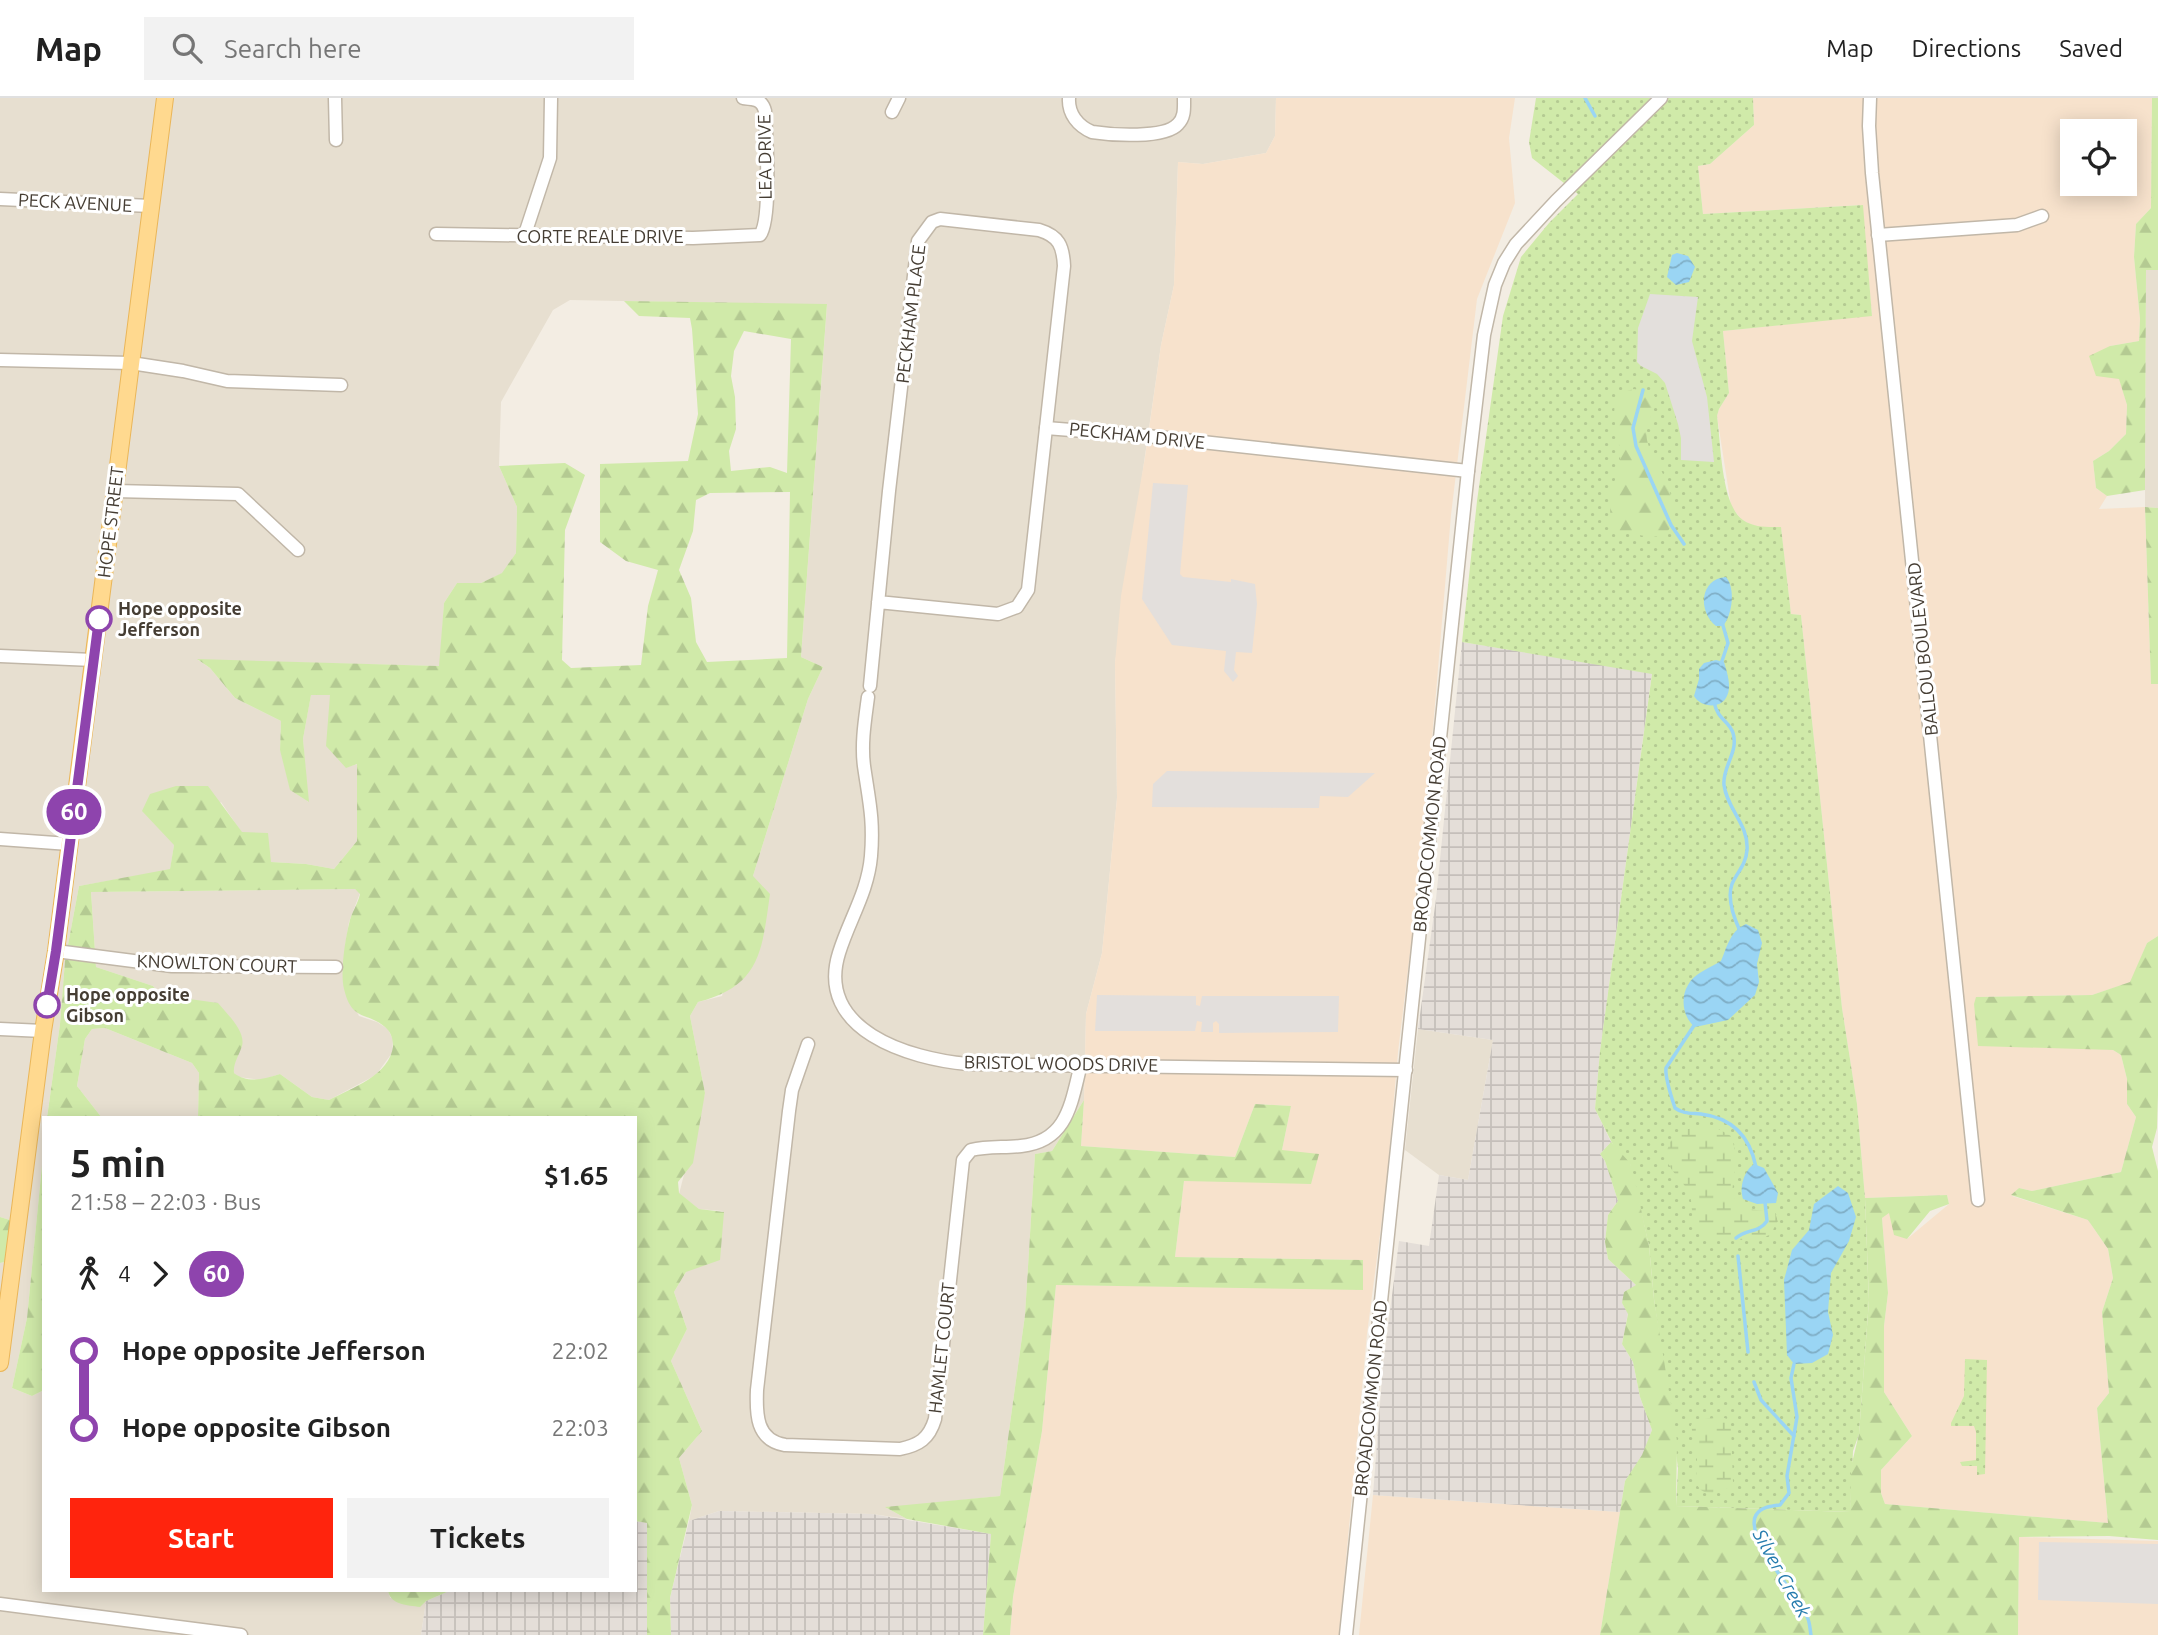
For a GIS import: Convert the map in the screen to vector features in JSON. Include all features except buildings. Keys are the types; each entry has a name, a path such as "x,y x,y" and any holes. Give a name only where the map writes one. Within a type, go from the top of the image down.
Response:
{"main road":[{"name":"HOPE STREET","path":"0,1356 56,951 164,98"}],"street":[{"path":"335,98 336,140"},
{"path":"524,237 550,158 551,98"},
{"name":"LEA DRIVE","path":"743,98 757,100 764,105 765,111 766,206 763,232"},
{"path":"892,113 899,98"},
{"path":"1069,98 1068,105 1073,117 1085,130 1155,134 1168,132 1180,123 1184,98"},
{"name":"BROADCOMMON ROAD","path":"1346,1635 1484,335 1495,285 1516,244 1661,98"},
{"name":"BALLOU BOULEVARD","path":"1870,98 1870,142 1878,236 1978,1199"},
{"name":"PECK AVENUE","path":"0,199 150,206"},
{"path":"1878,236 2017,225 2042,216"},
{"name":"PECKHAM PLACE","path":"869,691 918,241 932,222 946,219 1039,230 1050,234 1059,243 1064,256 1046,428"},
{"name":"CORTE REALE DRIVE","path":"436,234 524,237 753,237 763,232"},
{"path":"0,360 131,363 183,371 227,382 341,385"},
{"name":"PECKHAM DRIVE","path":"878,602 985,614 998,614 1017,607 1028,590 1046,428 1147,436 1468,471"},
{"path":"115,491 238,494 298,550"},
{"path":"0,656 93,660"},
{"name":"BRISTOL WOODS DRIVE","path":"869,691 863,730 864,766 873,828 870,865 858,909 839,953 835,983 840,1002 851,1019 865,1031 882,1041 924,1056 975,1064 1406,1070"},
{"path":"0,839 69,844"},
{"name":"KNOWLTON COURT","path":"56,951 172,966 336,967"},
{"path":"0,1029 43,1031"},
{"name":"HAMLET COURT","path":"808,1044 792,1090 757,1390 756,1410 762,1432 775,1443 785,1444 900,1449 914,1446 927,1438 935,1419 963,1160 971,1150 1040,1143 1055,1134 1068,1113 1081,1065"},
{"path":"0,1605 240,1635"}],"shaded area":[{"path":"0,98 1276,98 1275,136 1266,153 1203,164 1178,162 1174,285 1161,345 1115,663 1117,798 1102,953 1086,1014 1084,1100 1052,1151 1035,1154 1025,1315 1000,1496 887,1508 907,1519 872,1514 719,1511 689,1521 692,1505 679,1458 702,1431 671,1361 687,1329 674,1292 723,1211 699,1209 679,1194 705,1093 690,1016 698,1002 722,996 753,876 808,699 823,667 801,657 827,305 570,300 553,310 501,402 499,466 517,507 516,553 503,573 481,583 457,583 444,603 440,666 198,660 210,668 235,698 281,721 280,750 308,802 303,739 311,694 330,695 346,767 358,764 357,841 334,869 271,862 242,833 221,802 174,845 170,870 79,886 65,961 60,1024 47,1116 42,1116 42,1165 27,1318 12,1388 32,1396 42,1391 42,1592 388,1592 390,1598 426,1601 421,1635 0,1635 0,1263 9,1261 10,1220 0,1217"},
{"path":"1276,98 1515,98 1509,138 1515,203 1477,299 1451,515 1423,846 1398,1052 1387,1181 1367,1334 1339,1635 1010,1635 1013,1597 1042,1431 1056,1285 1363,1289 1362,1260 1175,1257 1184,1181 1282,1150 1291,1106 1255,1104 1235,1157 1081,1146 1086,1014 1102,953 1117,798 1115,663 1121,596 1161,345 1174,285 1178,162 1203,164 1266,153 1275,136"},
{"path":"1753,98 2152,98 2151,208 2136,224 2134,257 2140,319 2139,341 2110,346 2127,405 2126,434 2109,451 2093,461 2096,488 2107,496 2099,509 2145,507 2151,683 2158,684 2158,936 2147,943 2131,982 2092,995 1977,997 2113,1050 2121,1055 2127,1079 2127,1104 2136,1117 2121,1172 2032,1191 2019,1188 2012,1196 2088,1220 2108,1249 2113,1278 2102,1312 2109,1393 2097,1408 2108,1523 1885,1504 1881,1493 1881,1470 1912,1436 1884,1392 1884,1326 1888,1293 1882,1218 1889,1212 1907,1239 1949,1204 1947,1195 1865,1198 1857,1104 1842,1008 1801,615 1791,614 1781,528 1758,527 1748,523 1741,519 1731,506 1717,416 1729,393 1723,331 1872,315 1862,205 1703,214 1698,166 1710,164 1754,125"},
{"path":"2146,270 2158,270 2158,508 2145,507"},
{"path":"1650,294 1698,297 1692,341 1707,397 1714,462 1681,460 1681,438 1665,383 1657,374 1637,362 1638,328"},
{"path":"1153,483 1188,485 1180,574 1183,577 1231,582 1231,579 1255,584 1257,604 1252,653 1236,652 1234,670 1238,676 1233,682 1224,671 1226,651 1172,645 1142,599"},
{"path":"1462,642 1652,673 1600,1051 1595,1109 1611,1142 1600,1154 1605,1161 1618,1201 1608,1215 1605,1242 1608,1259 1636,1285 1622,1303 1628,1313 1622,1344 1633,1362 1640,1397 1652,1430 1643,1455 1625,1481 1620,1512 1373,1495 1383,1365 1399,1241 1429,1246 1439,1175 1468,1180 1493,1040 1418,1029 1436,899"},
{"path":"1167,771 1375,773 1348,797 1320,796 1319,808 1152,807 1153,784"},
{"path":"355,889 360,893 349,922 345,946 344,987 359,1016 388,1029 393,1040 392,1053 376,1075 329,1100 312,1097 280,1074 262,1080 238,1077 233,1066 242,1045 184,997 161,995 153,986 96,967 91,892"},
{"path":"1097,995 1196,996 1196,1005 1200,1006 1202,996 1339,996 1338,1032 1219,1033 1219,1024 1216,1021 1213,1023 1213,1032 1201,1032 1202,1022 1197,1021 1195,1031 1095,1031"},
{"path":"105,1028 192,1063 199,1073 198,1116 100,1116 77,1086 85,1039 92,1029"},
{"path":"1418,1029 1493,1040 1468,1180 1439,1175 1405,1150"},
{"path":"1373,1495 1620,1512 1600,1635 1359,1635"},
{"path":"719,1511 872,1514 991,1534 983,1635 671,1635 670,1598 689,1521"},
{"path":"637,1521 647,1523 647,1635 421,1635 426,1601 447,1592 637,1592"},
{"path":"2019,1537 2158,1541 2158,1635 2018,1635"},
{"path":"2039,1542 2158,1544 2158,1604 2038,1600"}],"green space":[{"path":"1536,98 1753,98 1754,125 1710,164 1698,166 1703,214 1863,205 1872,316 1723,331 1729,393 1717,416 1723,472 1730,501 1736,512 1748,523 1781,527 1791,614 1801,615 1842,1008 1857,1104 1865,1198 1869,1300 1859,1434 1853,1451 1850,1512 1676,1506 1678,1468 1649,1246 1630,1164 1614,1147 1595,1109 1600,1051 1652,674 1462,642 1477,501 1503,316 1521,257 1578,194 1532,158 1529,142"},
{"path":"2152,98 2158,98 2158,270 2146,270 2145,490 2107,496 2096,488 2093,461 2109,451 2126,434 2127,405 2119,379 2096,376 2089,356 2110,346 2139,341 2140,319 2134,257 2136,224 2151,208"},
{"path":"624,301 827,304 801,657 823,667 808,699 753,876 770,894 764,932 755,963 735,986 698,1002 690,1016 705,1093 693,1163 678,1182 679,1193 699,1209 724,1212 720,1260 686,1272 674,1292 687,1329 671,1361 702,1431 679,1458 692,1505 670,1598 671,1635 647,1635 647,1523 637,1521 637,1116 198,1116 199,1073 192,1063 105,1028 92,1029 85,1039 77,1086 100,1116 47,1116 60,1024 65,961 79,886 170,869 174,845 142,811 150,794 176,786 208,786 242,832 268,833 271,862 334,869 357,841 357,764 346,768 326,746 330,695 311,695 303,739 309,802 290,790 280,750 281,721 235,698 210,668 197,659 439,666 444,603 457,583 481,583 502,573 516,553 517,507 499,466 565,463 585,475 565,530 562,660 571,668 641,665 648,606 658,570 626,561 600,542 600,464 688,461 698,414 690,318 639,316","holes":["744,331 791,339 787,473 770,467 731,471 729,451 736,429 731,376 734,351","790,492 787,658 707,662 696,642 691,598 679,570 693,531 696,500 710,493","355,889 360,894 346,939 344,989 355,1011 378,1022 389,1031 393,1046 385,1065 377,1073 329,1100 312,1097 280,1074 256,1080 234,1073 242,1046 241,1034 218,1003 161,995 153,986 96,967 91,892"]},
{"path":"1634,389 1652,393 1656,398 1647,429 1647,440 1672,499 1672,525 1667,532 1655,537 1612,529 1610,515 1610,500 1620,460 1615,409 1617,400 1623,393"},
{"path":"2145,507 2158,508 2158,684 2151,684"},
{"path":"2158,936 2158,1095 2157,1128 2152,1147 2158,1171 2158,1540 2109,1536 2019,1537 2018,1635 1600,1635 1625,1481 1642,1455 1652,1430 1640,1397 1633,1362 1622,1344 1628,1314 1622,1303 1624,1292 1636,1285 1608,1259 1605,1242 1608,1215 1618,1201 1605,1161 1600,1154 1611,1142 1630,1163 1649,1246 1654,1299 1677,1441 1676,1506 1850,1512 1851,1467 1859,1434 1869,1300 1865,1198 1947,1195 1949,1204 1930,1211 1907,1239 1894,1235 1889,1213 1882,1218 1888,1293 1884,1326 1884,1392 1912,1436 1881,1470 1881,1493 1885,1504 2108,1523 2097,1408 2109,1393 2102,1312 2113,1278 2108,1249 2088,1220 2011,1195 2019,1188 2032,1191 2121,1172 2136,1117 2127,1104 2127,1079 2121,1055 2113,1050 1978,1046 1974,1004 1976,997 2092,995 2130,982 2147,943"},
{"path":"1084,1100 1081,1146 1235,1157 1255,1104 1291,1106 1282,1150 1319,1154 1311,1184 1184,1181 1175,1257 1363,1260 1363,1290 1056,1285 1042,1431 1013,1597 1010,1635 983,1635 991,1534 907,1519 885,1507 1000,1496 1025,1315 1035,1154 1052,1151"},
{"path":"1701,1125 1713,1126 1731,1136 1736,1153 1732,1194 1740,1205 1775,1213 1778,1221 1770,1235 1718,1240 1704,1237 1696,1229 1690,1196 1671,1169 1667,1155 1676,1133"},
{"path":"42,1165 42,1391 32,1396 12,1388 27,1318"},
{"path":"0,1217 10,1220 9,1261 0,1263"},
{"path":"1965,1359 1987,1360 1985,1474 1977,1475 1977,1466 1962,1466 1960,1462 1976,1460 1974,1426 1951,1426 1964,1396"},
{"path":"1722,1417 1727,1419 1731,1427 1733,1482 1723,1491 1707,1492 1699,1487 1697,1482 1697,1456 1691,1425 1696,1420"},
{"path":"388,1592 447,1592 426,1601 420,1607 396,1602"}],"water":[{"path":"1677,253 1688,256 1695,267 1689,282 1676,285 1667,277 1672,255"},
{"path":"1726,577 1731,588 1731,609 1723,626 1716,626 1706,613 1704,597 1711,584"},
{"path":"1716,660 1724,662 1729,688 1720,703 1705,705 1694,696 1699,669 1704,663"},
{"path":"1746,924 1758,930 1762,943 1757,964 1759,982 1755,995 1728,1020 1695,1027 1684,1008 1688,985 1698,974 1721,961 1733,935"},
{"path":"1754,1164 1764,1168 1778,1193 1776,1203 1757,1204 1743,1199 1743,1180"},
{"path":"1838,1186 1848,1193 1856,1217 1849,1241 1831,1273 1828,1312 1833,1335 1828,1354 1812,1363 1794,1364 1787,1355 1784,1280 1792,1250 1809,1230 1814,1204"}],"waterway":[{"path":"1585,98 1595,116"},
{"path":"1643,390 1633,428 1636,446 1671,525 1684,544"},
{"path":"1721,664 1728,643 1722,622"},
{"path":"1714,702 1718,713 1733,733 1734,747 1725,772 1724,785 1747,841 1745,860 1732,884 1730,895 1740,931"},
{"path":"1695,1024 1666,1068 1675,1108 1712,1116 1731,1125 1744,1138 1756,1167"},
{"path":"1736,1238 1764,1225 1767,1221 1765,1202"},
{"path":"1738,1256 1748,1352"},
{"name":"Silver Creek","path":"1794,1364 1791,1378 1797,1417 1787,1476 1789,1493 1780,1505 1766,1507 1758,1512 1754,1525 1765,1552 1803,1609 1811,1635"},
{"path":"1754,1382 1761,1400 1794,1436"}],"bus line":[{"name":"60","path":"47,1005 99,619"}],"place":[{"name":"Hope opposite Jefferson","path":"99,619"},
{"name":"Hope opposite Gibson","path":"47,1005"}]}
